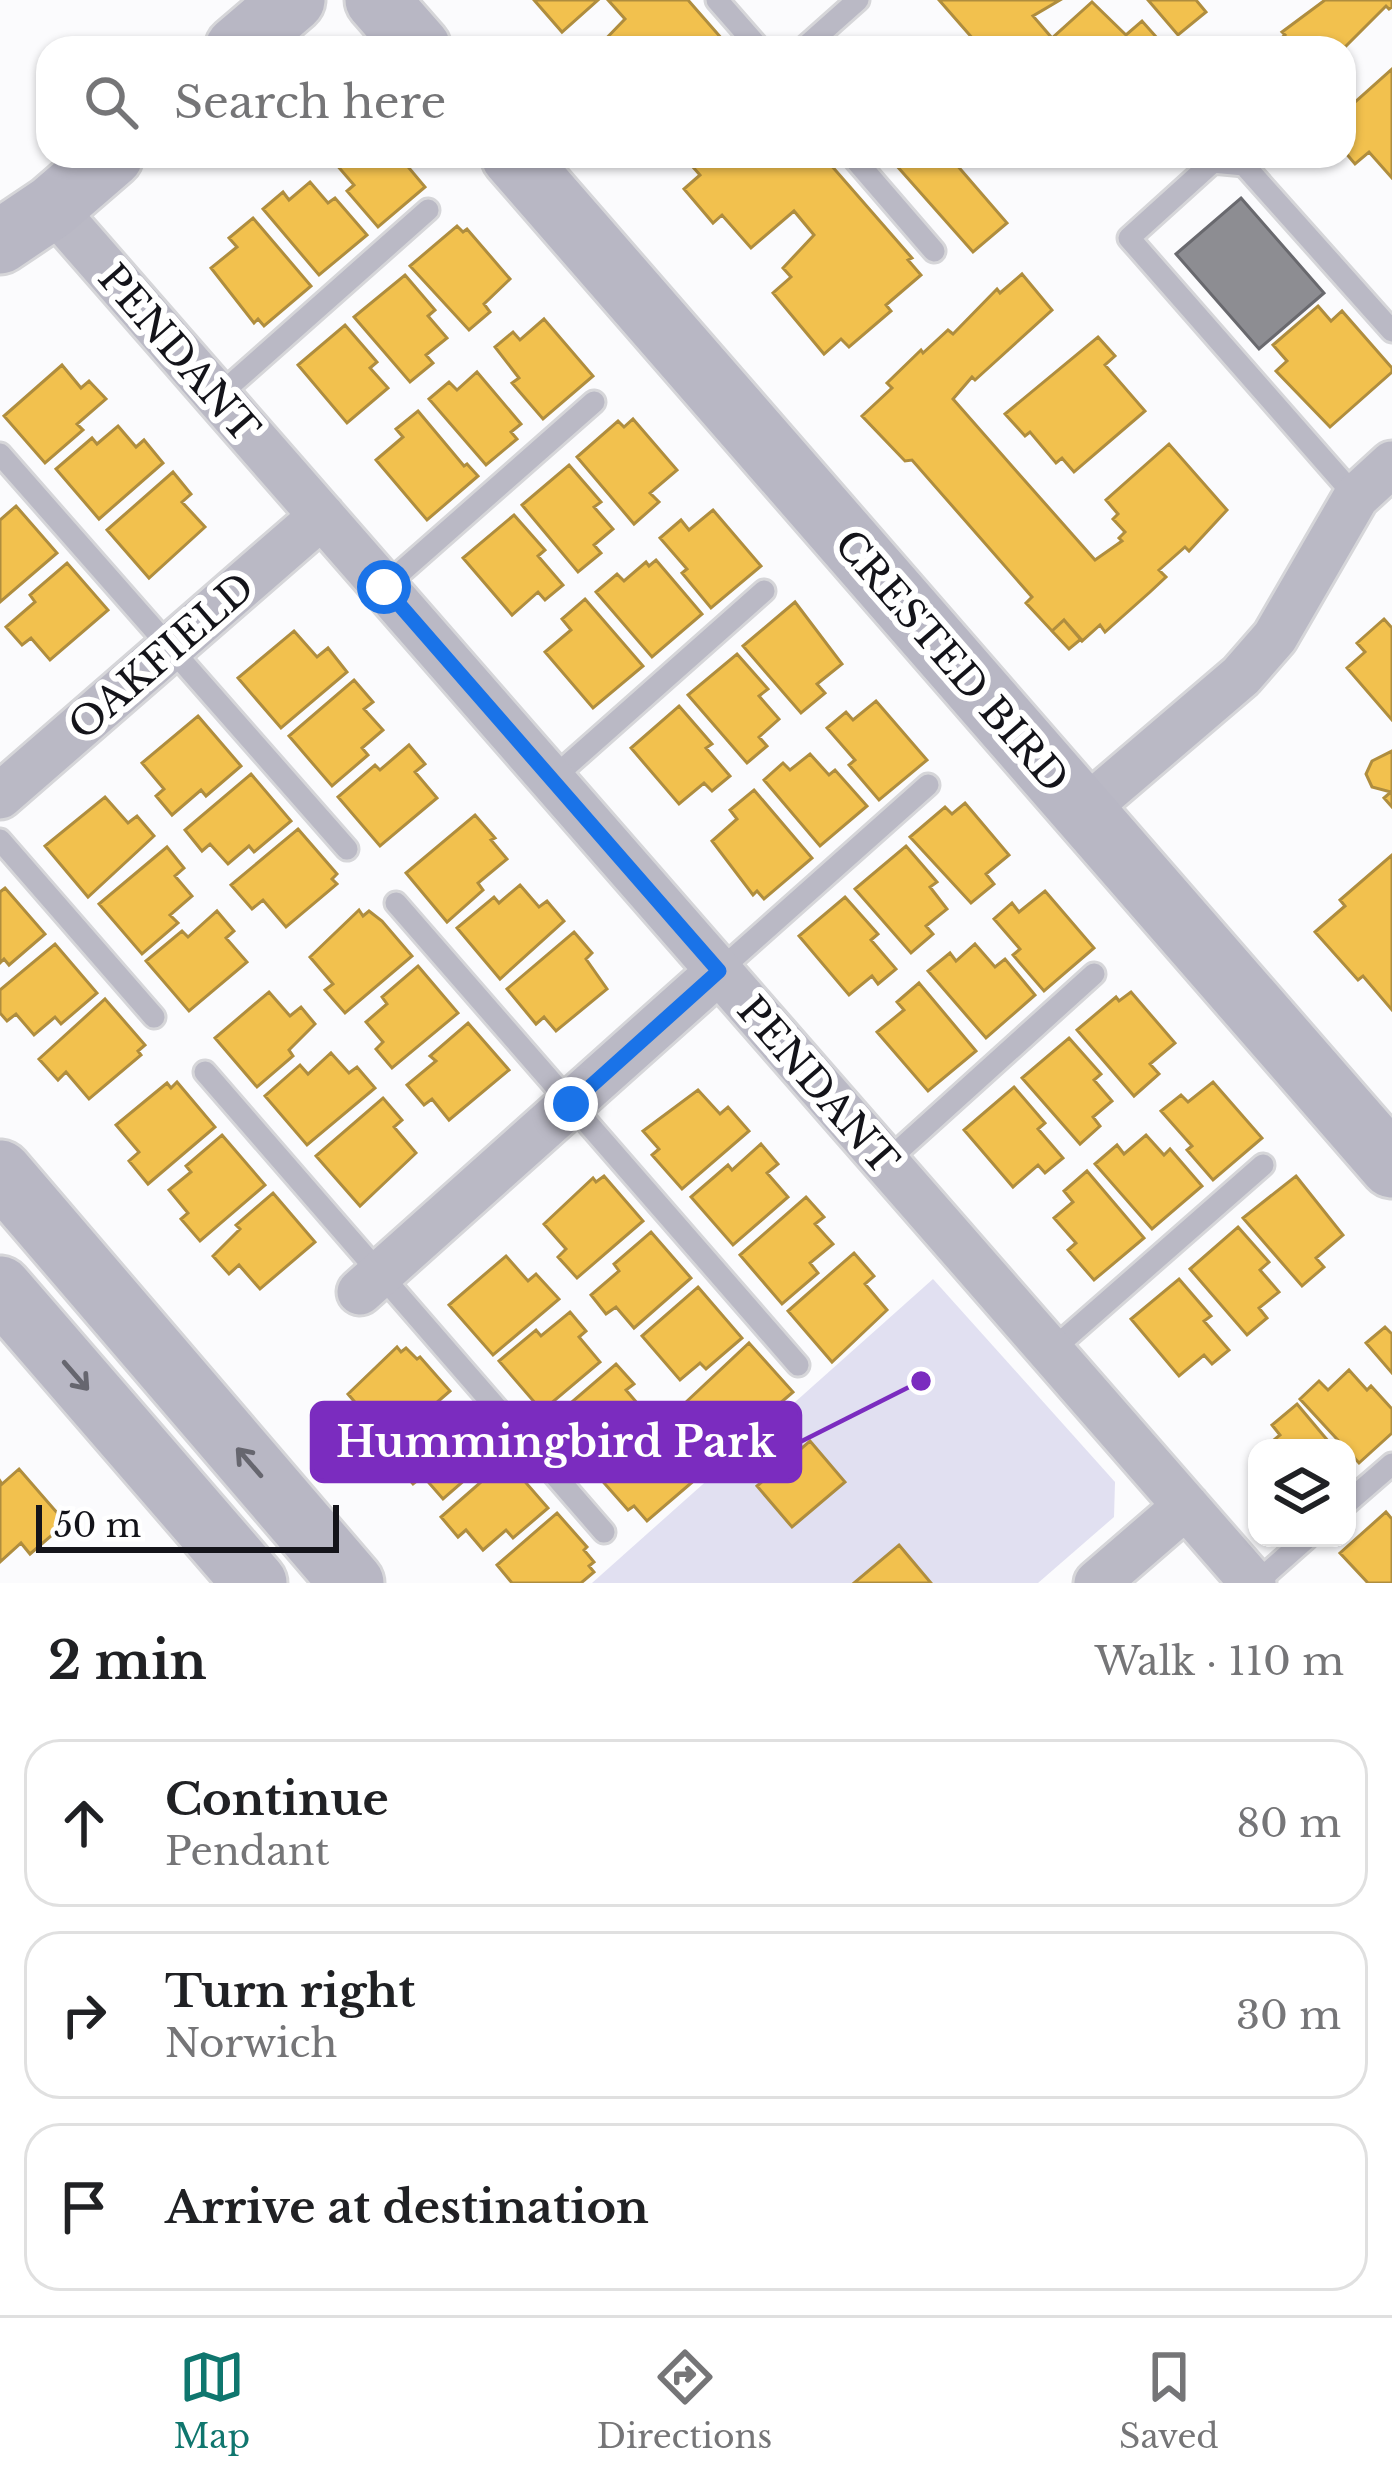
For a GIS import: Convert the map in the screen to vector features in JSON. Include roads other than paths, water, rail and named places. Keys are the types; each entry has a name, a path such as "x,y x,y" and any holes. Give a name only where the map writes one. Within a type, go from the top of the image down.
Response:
{"street":[{"path":"251,36 293,0"},
{"path":"377,0 408,36"},
{"path":"0,242 52,207 97,168"},
{"name":"CRESTED BIRD","path":"523,168 1392,1166"},
{"path":"0,267 52,207"},
{"name":"PENDANT","path":"52,207 1254,1583"},
{"path":"1083,811 1232,684 1264,650 1356,496 1392,464"},
{"name":"OAKFIELD","path":"0,796 322,516"},
{"path":"370,1283 719,971"},
{"path":"0,1172 352,1583"},
{"path":"0,1288 255,1583"},
{"path":"1097,1583 1186,1506"}],"lane":[{"path":"717,0 748,36"},
{"path":"818,36 858,0"},
{"path":"862,168 934,251"},
{"path":"1206,168 1129,238 1356,496"},
{"path":"1247,168 1392,331"},
{"path":"217,397 428,210"},
{"path":"384,587 594,402"},
{"path":"0,454 347,849"},
{"path":"552,779 764,591"},
{"path":"719,971 928,784"},
{"path":"0,840 154,1017"},
{"path":"396,903 797,1365"},
{"path":"886,1162 1094,974"},
{"path":"205,1072 370,1283 604,1532"},
{"path":"1051,1351 1263,1165"},
{"path":"1356,1495 1392,1464"},
{"path":"1254,1583 1296,1547"}],"place":[{"name":"Hummingbird Park","path":"921,1381"}]}
